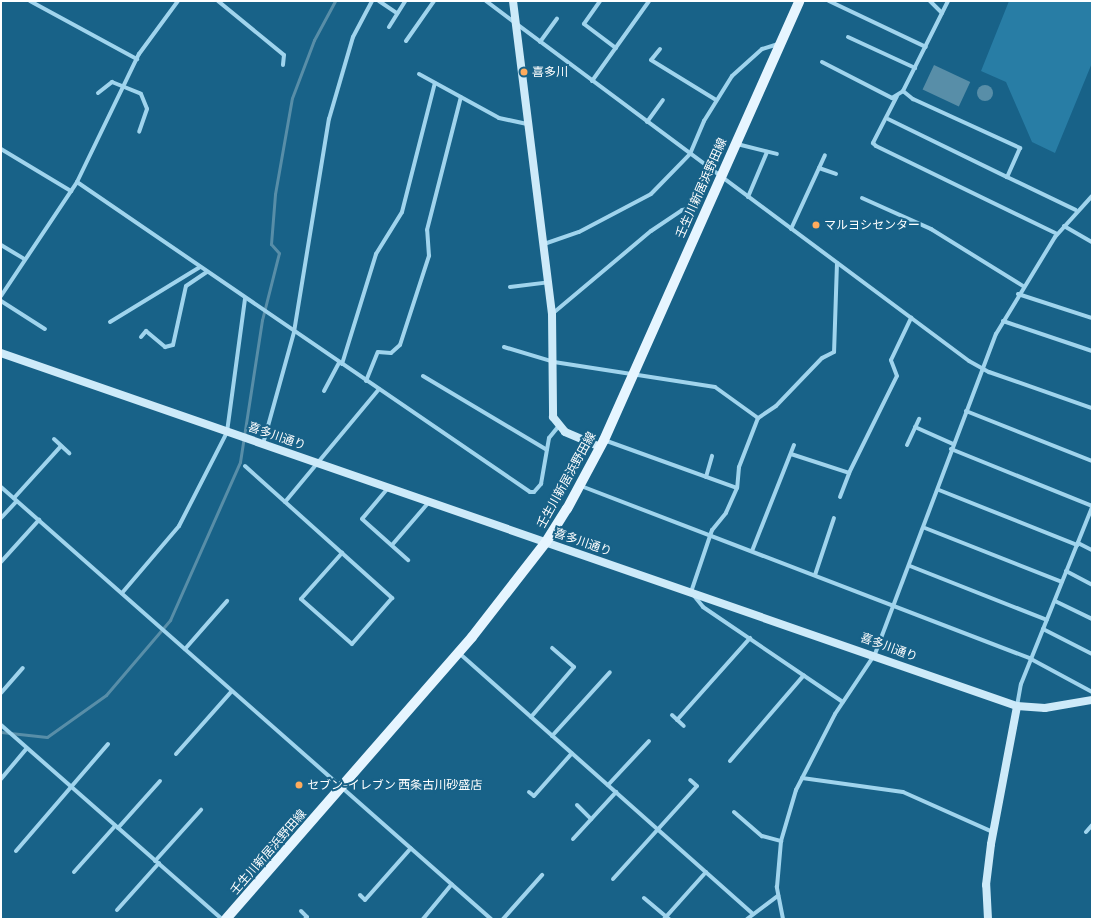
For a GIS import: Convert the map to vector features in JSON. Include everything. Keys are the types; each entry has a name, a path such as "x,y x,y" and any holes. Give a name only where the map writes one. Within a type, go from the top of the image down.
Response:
{"main road":[{"name":"壬生川新居浜野田線","path":"226,919 458,652 546,542 602,444 799,1"}],"street":[{"path":"30,1 137,59"},
{"path":"1,296 24,259 77,182 137,59 178,1"},
{"path":"218,1 284,55 283,65"},
{"path":"262,444 294,332 330,119 354,37 372,1"},
{"path":"379,1 397,13"},
{"path":"388,27 405,1"},
{"path":"406,41 434,1"},
{"path":"486,1 791,229 982,369 1092,408"},
{"path":"513,1 552,314 554,362 553,417 558,427 602,444 737,488"},
{"path":"600,1 584,24 616,48"},
{"path":"592,81 649,1"},
{"path":"829,1 926,47"},
{"path":"930,1 942,13"},
{"path":"822,62 892,98 897,96 904,91 948,1"},
{"path":"540,42 557,19"},
{"path":"848,37 915,68"},
{"path":"543,244 579,232 634,205 651,194 690,154 716,100 746,61 762,49 779,44"},
{"path":"660,49 651,60 716,100"},
{"path":"419,74 503,120 528,124"},
{"path":"98,93 112,82 123,85 144,98 147,109 139,132"},
{"path":"324,390 340,364 376,254 402,212 435,83"},
{"path":"904,91 913,99 1020,148 1007,177"},
{"path":"897,96 888,119 873,143 876,146 1057,234"},
{"path":"366,381 378,352 391,353 400,345 429,256 427,230 461,97"},
{"path":"647,122 663,100"},
{"path":"888,119 1076,210"},
{"path":"735,143 777,154"},
{"path":"1,149 70,191"},
{"path":"748,197 767,152"},
{"path":"791,229 825,155"},
{"path":"819,168 836,174"},
{"path":"77,182 340,364 530,492 534,492 541,484 549,438 558,427"},
{"path":"783,919 778,896 781,841 802,778 843,702 875,654 925,528 939,490 951,449 982,369 1003,321 1018,294 1057,234 1076,210 1092,196"},
{"path":"862,198 931,229 1023,286"},
{"path":"552,314 651,231 682,210 688,210"},
{"path":"1064,226 1092,242"},
{"path":"1,245 24,259"},
{"path":"837,263 834,352 822,358 776,406 758,418 739,467 737,488 726,513 710,535 691,592 703,607 843,702"},
{"path":"110,322 200,267"},
{"path":"141,337 146,331 165,347 172,345 186,286 207,272"},
{"path":"510,287 548,282"},
{"path":"1018,294 1092,318"},
{"path":"122,593 179,526 227,432 245,298"},
{"path":"1,301 45,328"},
{"path":"840,497 849,473 897,376 891,360 911,318"},
{"path":"1003,321 1092,351"},
{"path":"504,347 554,362 715,387 758,418"},
{"name":"喜多川通り","path":"1,353 429,502 875,654 1018,706 1045,708 1092,700"},
{"path":"423,376 547,450"},
{"path":"285,502 319,464 379,389"},
{"path":"966,411 1092,461"},
{"path":"907,445 919,419"},
{"path":"915,427 953,444"},
{"path":"54,440 69,453"},
{"path":"752,551 794,445"},
{"path":"1,518 61,446"},
{"path":"951,449 1092,507 1091,514 1077,544 1031,659 1018,706 993,832 986,885 988,919"},
{"path":"791,454 849,473"},
{"path":"706,477 712,456"},
{"path":"245,466 342,553 392,598 352,644 300,599 342,553"},
{"path":"579,486 815,574 1031,659 1092,692"},
{"path":"1,487 491,919"},
{"path":"388,487 362,519 408,560"},
{"path":"939,490 1092,550"},
{"path":"392,545 429,502"},
{"path":"815,574 834,518"},
{"path":"1,562 39,520"},
{"path":"925,528 1062,582"},
{"path":"910,566 1047,620"},
{"path":"1066,572 1092,585"},
{"path":"185,649 227,601"},
{"path":"1055,601 1092,619"},
{"path":"1043,629 1092,654"},
{"path":"677,720 750,638"},
{"path":"531,717 574,667 552,648"},
{"path":"458,652 752,913"},
{"path":"1,693 23,668"},
{"path":"552,736 610,672"},
{"path":"730,761 804,675"},
{"path":"176,754 232,691"},
{"path":"672,715 684,726"},
{"path":"1,725 222,919"},
{"path":"608,786 648,741"},
{"path":"16,851 108,744"},
{"path":"1,779 27,748"},
{"path":"529,792 534,796 572,753"},
{"path":"802,778 903,792 993,832"},
{"path":"613,879 697,786 690,780"},
{"path":"74,872 160,781"},
{"path":"573,840 616,792"},
{"path":"577,805 591,819"},
{"path":"117,910 201,810"},
{"path":"734,812 762,836 781,841"},
{"path":"1086,832 1092,825"},
{"path":"360,895 365,900 411,848"},
{"path":"644,898 666,918 706,872"},
{"path":"503,919 542,875"},
{"path":"423,919 452,884"},
{"path":"747,919 752,913 778,896"},
{"path":"301,911 307,917 305,919"}],"shaded area":[{"path":"1009,1 1092,1 1092,63 1055,153 1032,142 1006,82 981,71"},
{"path":"934,65 970,82 959,106 923,89"},
{"path":"985,85 992,90 993,93 988,100 985,101 978,96 977,93 982,86"}],"waterway":[{"path":"1,732 47,737 106,695 170,620 240,462 262,320 279,253 271,244 275,194 292,98 314,40 335,1"}],"place":[{"name":"喜多川","path":"524,72"},
{"name":"マルヨシセンター","path":"816,225"},
{"name":"セブン-イレブン 西条古川砂盛店","path":"299,785"}]}
